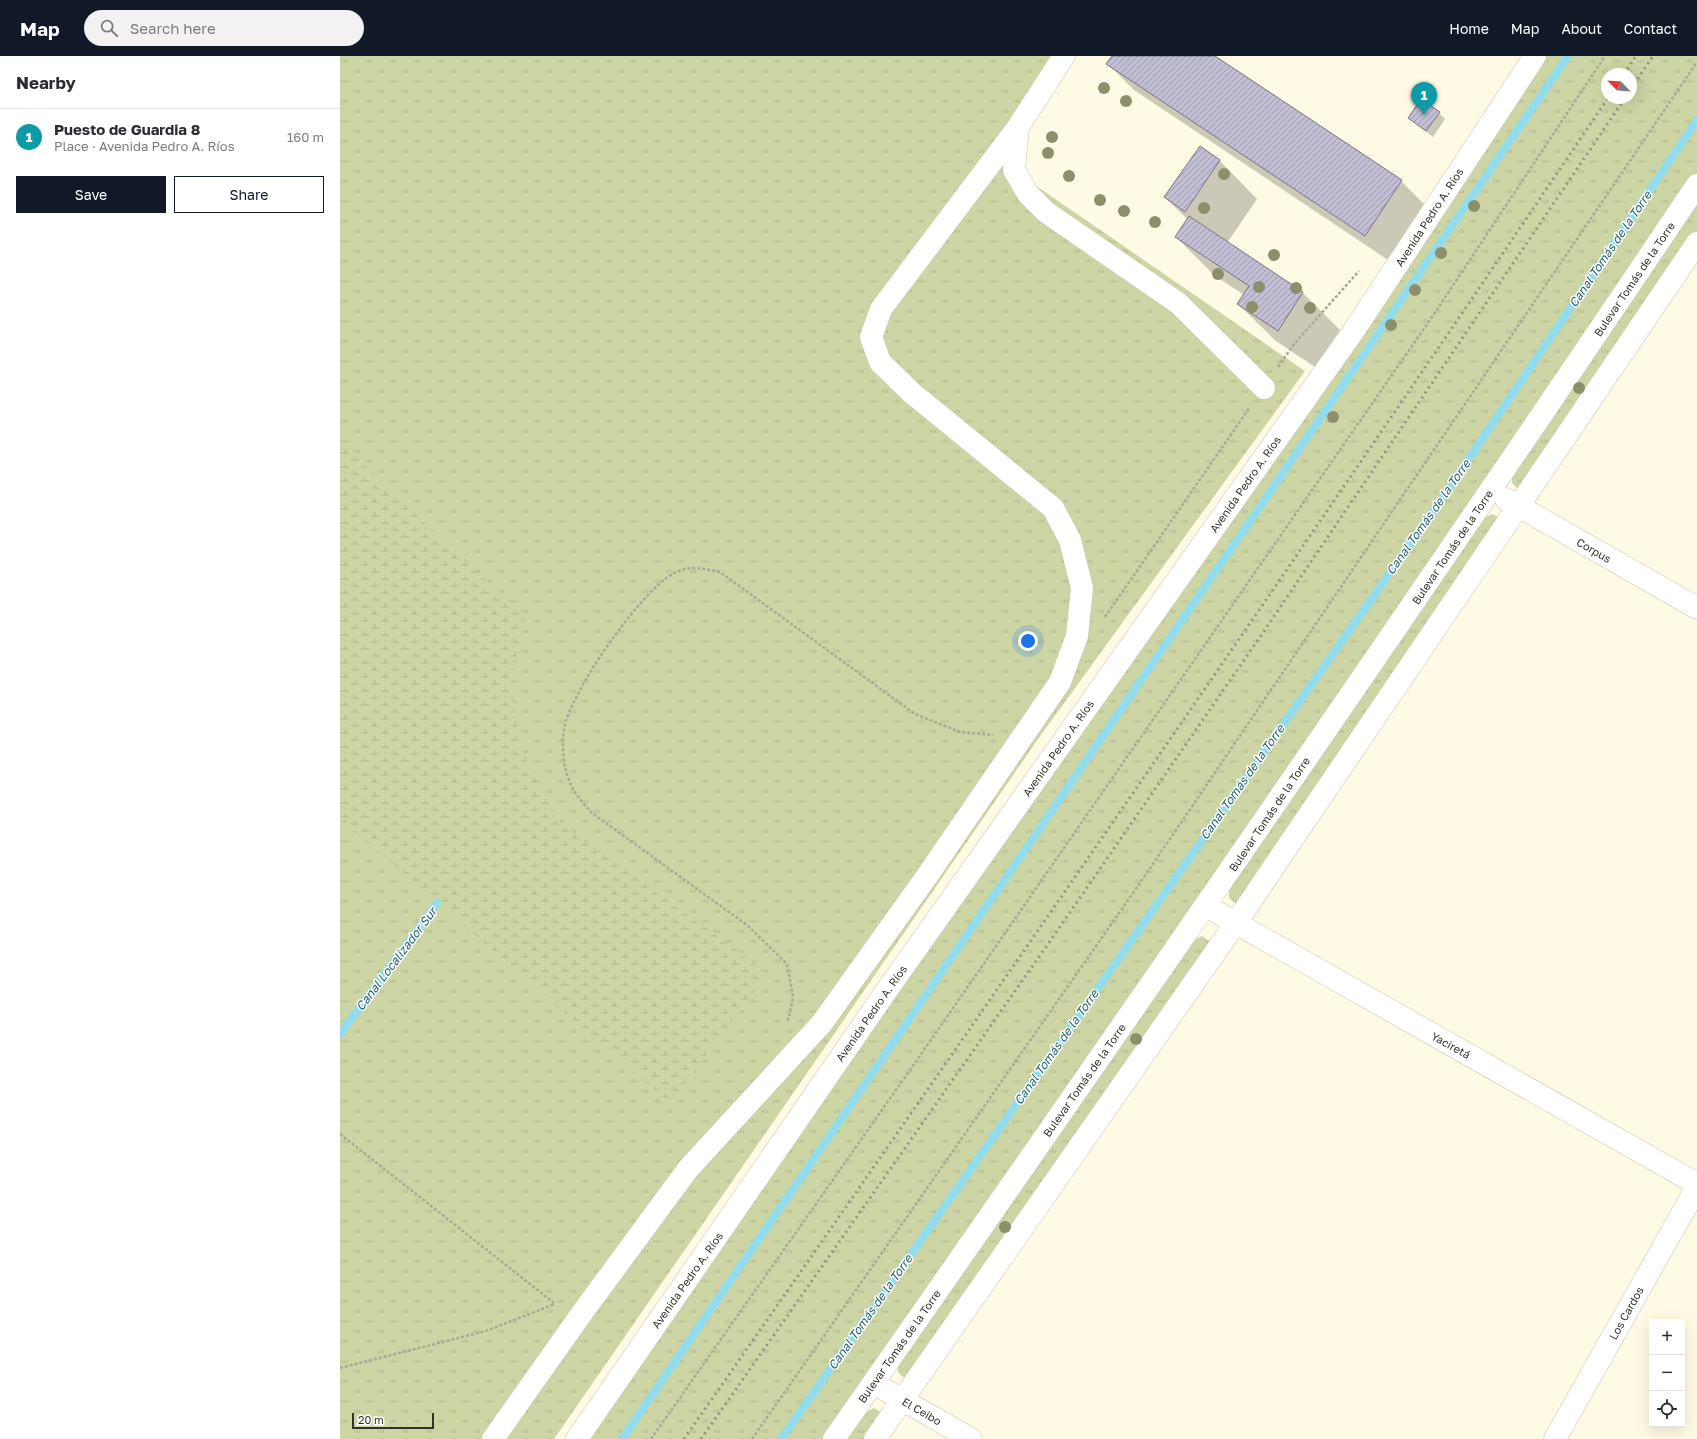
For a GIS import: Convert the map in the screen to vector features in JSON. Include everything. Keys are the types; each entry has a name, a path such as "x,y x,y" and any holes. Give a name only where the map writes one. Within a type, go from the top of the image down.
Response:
{"street":[{"path":"493,1439 582,1313 688,1169 822,1023 932,870 1060,682 1077,636 1082,588 1070,540 1053,508 912,393 880,362 871,337 881,309 1018,127 1064,56"},
{"name":"Avenida Pedro A. Ríos","path":"577,1439 887,990 1355,329 1535,56"},
{"path":"1018,127 1014,170 1028,194 1046,212 1178,303 1264,388"},
{"name":"Bulevar Tomás de la Torre","path":"834,1439 1206,906 1491,490 1697,185"},
{"path":"875,1439 1235,924 1697,242"},
{"name":"Corpus","path":"1491,490 1518,507 1697,608"},
{"name":"Yaciretá","path":"1206,906 1235,924 1697,1184"},
{"name":"Los Cardos","path":"1554,1439 1697,1187"},
{"name":"El Ceibo","path":"873,1383 971,1439"}],"path":[{"path":"651,1439 913,1066 1430,320 1604,56"},
{"path":"752,1439 1144,876 1697,62"},
{"path":"1105,618 1294,344 1359,271"},
{"path":"787,1027 793,997 787,964 747,925 592,813 573,789 564,760 564,730 574,701 607,647 648,594 675,572 696,567 720,572 915,714 960,732 996,735 1032,723"},
{"path":"340,1134 554,1303 582,1313"},
{"path":"340,1368 486,1331 554,1303"}],"green space":[{"path":"340,56 1071,56 1000,161 1305,371 1038,739 554,1439 340,1439"},
{"path":"1535,56 1697,56 1697,185 834,1439 577,1439"},
{"path":"1697,201 1697,233 1525,487 1517,488 1512,483 1512,475"},
{"path":"340,442 525,617 510,683 522,752 560,823 768,973 670,1103 437,903 340,816"},
{"path":"1492,514 1500,518 1242,902 1235,903 1229,898 1229,890 1484,518"},
{"path":"1202,936 1209,941 1209,950 911,1377 903,1377 898,1372 898,1364 1194,940"},
{"path":"874,1408 882,1413 869,1439 847,1439 866,1412"}],"building":[{"path":"1112,56 1215,56 1402,180 1365,236 1106,64"},
{"path":"1421,99 1440,112 1426,131 1408,118"},
{"path":"1200,146 1220,160 1185,212 1164,197"},
{"path":"1189,216 1303,292 1278,331 1237,304 1249,286 1175,237"}],"waterway":[{"path":"622,1439 1568,56"},
{"name":"Canal Tomás de la Torre","path":"781,1439 1441,500 1697,120"},
{"name":"Canal Localizador Sur","path":"340,1034 437,903"}],"railway":[{"path":"1628,68 1636,56"},
{"path":"1637,80 1653,56"},
{"path":"684,1439 1149,770 1604,104"},
{"path":"701,1439 1055,934 1262,634 1621,104"}],"place":[{"name":"Puesto de Guardia 8","path":"1424,115"}]}
